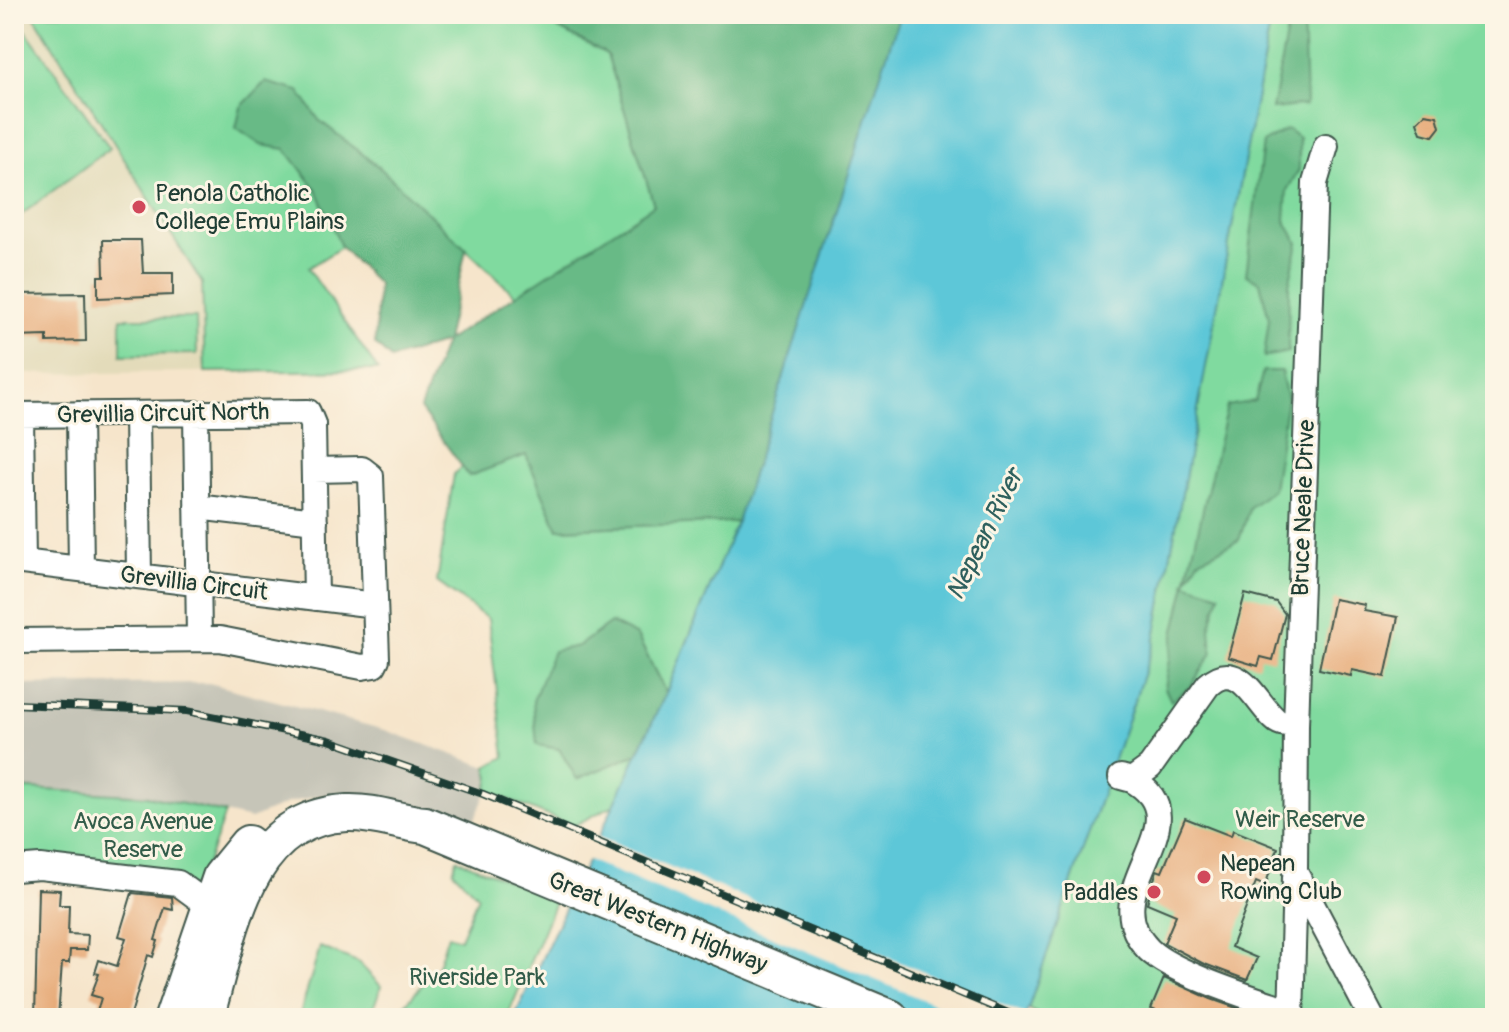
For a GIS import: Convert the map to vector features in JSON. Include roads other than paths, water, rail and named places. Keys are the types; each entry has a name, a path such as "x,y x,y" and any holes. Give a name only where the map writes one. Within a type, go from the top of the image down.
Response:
{"highway":[{"name":"Great Western Highway","path":"173,1018 209,906 230,863 255,838 291,815 330,804 360,803 417,816 425,825"},
{"name":"Great Western Highway","path":"205,1018 245,885 259,860 280,839 304,824 339,814 375,814 425,825 890,1018"}],"street":[{"name":"Bruce Neale Drive","path":"1291,1014 1296,725 1315,183 1326,146"},
{"name":"Grevillia Circuit North","path":"18,415 300,411 311,415 314,470"},
{"path":"196,413 199,638"},
{"path":"79,414 81,569"},
{"path":"137,414 139,576"},
{"path":"18,415 19,561"},
{"path":"14,641 199,638 369,667 377,659 371,476 362,469 314,470 316,598"},
{"path":"197,507 315,521"},
{"name":"Grevillia Circuit","path":"19,561 375,605"},
{"path":"1291,1014 1164,961 1141,940 1130,900 1160,819 1155,798 1127,778 1150,767 1208,685 1217,678 1231,677 1244,683 1276,720 1296,725"},
{"path":"14,869 40,867 178,883 209,906"},
{"name":"Bruce Neale Drive","path":"1295,872 1372,1018"}],"water":[{"name":"Nepean River","path":"900,14 1272,14 1154,643 1028,1009 1024,1018 514,1018 666,693 737,522"}],"railway":[{"path":"14,704 187,711 329,740 483,794 1020,1018"}],"place":[{"name":"Penola Catholic College Emu Plains","path":"139,207"},
{"name":"Nepean Rowing Club","path":"1204,877"},
{"name":"Paddles","path":"1154,892"}],"park label":[{"name":"Weir Reserve","path":"1300,819"},
{"name":"Avoca Avenue Reserve","path":"143,835"},
{"name":"Riverside Park","path":"477,977"}]}
